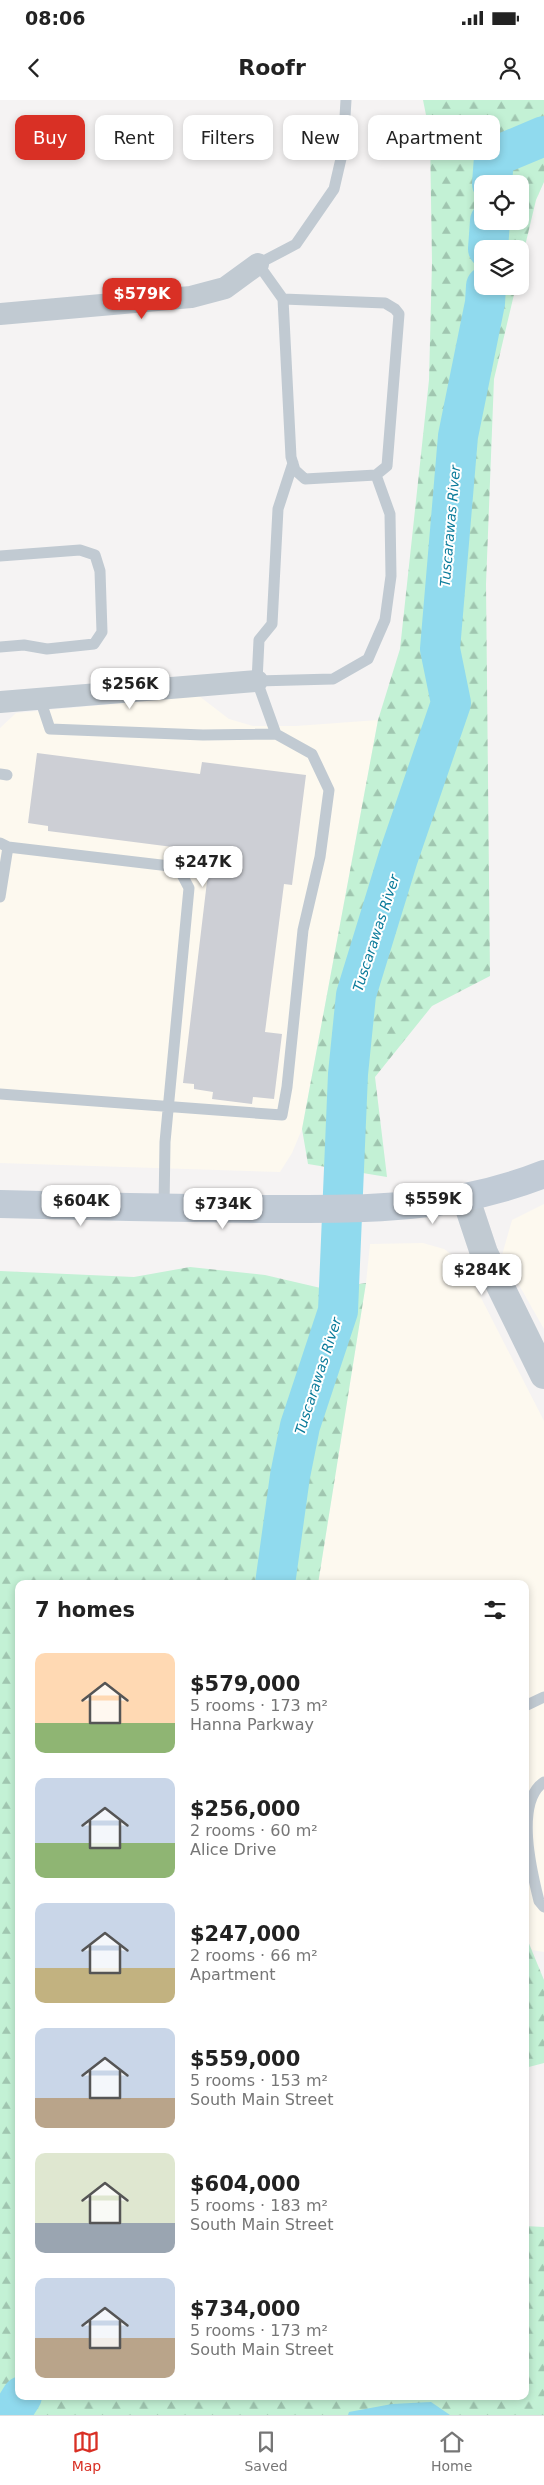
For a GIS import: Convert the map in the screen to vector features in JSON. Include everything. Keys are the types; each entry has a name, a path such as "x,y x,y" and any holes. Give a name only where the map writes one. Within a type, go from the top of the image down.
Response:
{"main road":[{"path":"0,1204 164,1208 394,1208 466,1199 544,1174"}],"street":[{"path":"0,314 190,297 226,288 258,264"},
{"path":"0,702 257,681"},
{"path":"466,1199 484,1253 544,1375"}],"lane":[{"path":"283,299 385,304 395,309 399,314 387,466 376,474 305,479 295,470 291,457 283,299 258,264 296,244 334,189 343,150 346,100"},
{"path":"276,734 257,681 259,640 272,624 278,509 293,463"},
{"path":"257,681 333,679 368,659 385,620 391,576 390,514 376,474"},
{"path":"0,556 80,550 95,555 100,571 102,632 94,644 47,649 24,645 0,647"},
{"path":"0,1094 282,1114 287,1087 303,930 320,857 329,790 312,754 276,734 203,735 50,729 40,699"},
{"path":"0,897 4,845 178,867 189,888 168,1106 164,1208"},
{"path":"529,1704 544,1697"},
{"path":"529,1809 538,1786 544,1782"},
{"path":"529,1863 539,1901 544,1907"}],"shaded area":[{"path":"199,696 229,719 253,726 296,726 378,720 302,1129 292,1153 280,1172 0,1163 0,728 16,713"},
{"path":"544,1204 544,1329 502,1255 512,1220"},
{"path":"423,1243 444,1249 455,1257 475,1286 544,1421 544,1952 532,1950 529,1943 529,1580 319,1580 366,1283 370,1244"}],"green space":[{"path":"423,100 544,100 544,182 536,200 529,229 529,175 474,175 474,230 529,230 526,240 474,240 474,295 514,295 494,379 486,584 490,976 432,1006 375,1077 387,1177 308,1164 302,1129 378,720 400,649 429,380 432,262 430,160 500,160 500,115 426,115"},
{"path":"190,1267 265,1275 325,1289 366,1283 319,1580 15,1580 15,2400 529,2400 529,2226 544,2227 544,2415 0,2415 0,1271 134,1277"},
{"path":"529,1944 544,1980 544,2063 529,2067"}],"water":[{"path":"431,2402 450,2415 348,2415 349,2412 392,2404"}],"building":[{"path":"37,753 200,774 202,762 306,775 292,885 284,884 265,1032 282,1034 274,1099 253,1097 252,1104 212,1099 213,1092 194,1089 194,1084 183,1083 208,873 196,850 48,831 48,826 28,823"}],"waterway":[{"name":"Tuscarawas River","path":"493,175 494,157 544,136"},
{"name":"Tuscarawas River","path":"489,230 489,240"},
{"name":"Tuscarawas River","path":"276,1580 290,1476 300,1426 338,1311 348,1074 356,995 398,858 451,703 440,649 458,436 485,295"},
{"name":"Tuscarawas River","path":"10,2415 19,2400"}]}
